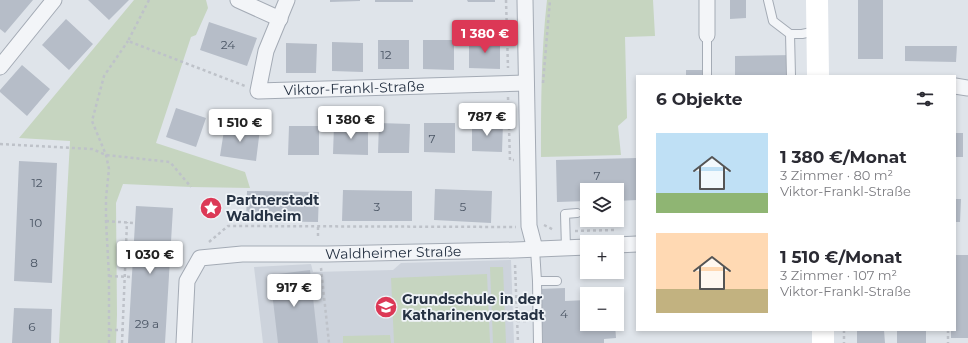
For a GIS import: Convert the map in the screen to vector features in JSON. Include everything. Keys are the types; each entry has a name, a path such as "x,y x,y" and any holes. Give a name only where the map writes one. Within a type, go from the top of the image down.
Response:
{"main road":[{"path":"817,0 818,75"},
{"path":"823,331 823,343"}],"street":[{"path":"0,67 54,0"},
{"path":"238,0 280,19"},
{"path":"258,91 266,51 288,0"},
{"path":"525,0 529,226 535,249"},
{"path":"707,0 707,35"},
{"name":"Viktor-Frankl-Straße","path":"258,91 526,83"},
{"path":"956,86 968,88"},
{"path":"624,245 636,244"},
{"name":"Waldheimer Straße","path":"203,252 242,254 327,254 580,247"},
{"path":"184,343 187,281 203,252"}],"lane":[{"path":"768,0 773,21 790,34 802,34 817,31"},
{"path":"790,34 791,75"},
{"path":"707,35 707,75"},
{"path":"566,248 565,214 577,213"},
{"path":"535,249 538,343"},
{"path":"537,281 557,281"}],"path":[{"path":"109,343 109,276 106,198 109,169 106,155 92,121 104,76 128,42 149,0"},
{"path":"526,83 543,83 550,0"},
{"path":"128,42 258,91"},
{"path":"0,144 92,149 106,155 170,162 191,187"},
{"path":"106,221 133,223"},
{"path":"122,343 127,222"},
{"path":"544,225 555,230 566,231 621,230"},
{"path":"203,252 228,226 517,227"},
{"path":"515,250 518,343"},
{"path":"321,272 329,343"},
{"path":"109,276 130,277"},
{"path":"109,330 127,330"},
{"path":"844,331 844,343"},
{"path":"948,331 948,343"}],"shaded area":[{"name":"Grundschule in der Katharinenvorstadt","path":"511,260 514,343 263,343 254,267 311,264 313,272 393,270 401,263"}],"green space":[{"path":"134,0 206,0 208,8 196,35 191,37 156,143 245,172 250,188 123,184 116,203 116,343 59,343 70,141 19,138"},
{"path":"547,0 653,0 655,36 625,37 627,118 618,126 621,155 541,157 542,59"},
{"path":"490,267 503,267 506,343 493,343"},
{"path":"487,274 490,343 394,343 391,278"},
{"path":"390,335 391,343 343,343 343,336"}],"building":[{"path":"0,0 33,0 5,33 0,29"},
{"path":"88,0 129,0 109,20"},
{"path":"330,0 360,0 360,1 330,2"},
{"path":"375,0 413,0 413,2 375,2"},
{"path":"467,0 495,0 495,2 468,2"},
{"path":"730,0 746,0 746,18 730,19"},
{"path":"858,0 883,0 883,59 858,59"},
{"path":"66,19 93,44 69,70 42,45"},
{"path":"209,22 257,38 247,66 200,50"},
{"path":"469,39 500,39 500,69 469,68"},
{"path":"378,40 409,40 409,69 378,69"},
{"path":"423,40 454,40 454,70 423,69"},
{"path":"332,42 363,43 363,72 332,71"},
{"path":"286,43 317,44 316,73 286,73"},
{"path":"905,46 957,46 956,62 905,61"},
{"path":"795,55 795,75 735,75 735,56"},
{"path":"22,65 50,89 27,116 0,92 0,90"},
{"path":"686,70 702,70 702,75 686,75"},
{"path":"176,108 206,118 196,147 166,137"},
{"path":"472,122 503,123 502,152 472,151"},
{"path":"379,123 410,124 409,153 378,153"},
{"path":"424,123 455,123 455,153 424,152"},
{"path":"225,124 260,129 256,161 220,156"},
{"path":"334,125 368,125 368,155 333,154"},
{"path":"289,126 319,126 319,155 288,155"},
{"path":"956,133 963,133 963,157 956,157"},
{"path":"636,158 636,200 624,201 624,183 580,183 580,201 557,202 556,160"},
{"path":"19,161 57,163 52,283 14,281"},
{"path":"435,189 492,191 491,223 434,220"},
{"path":"343,190 412,191 412,221 342,221"},
{"path":"247,191 319,192 318,222 246,221"},
{"path":"956,199 961,199 960,222 956,222"},
{"path":"136,206 173,208 165,343 128,343"},
{"path":"956,255 968,255 968,338 951,338 951,331 956,331"},
{"path":"310,270 318,343 278,343 270,275"},
{"path":"565,288 565,301 580,300 580,331 616,331 616,338 604,339 604,343 543,343 540,289"},
{"path":"14,308 52,309 51,343 12,343"},
{"path":"857,331 884,331 885,343 857,343"},
{"path":"897,331 926,331 926,343 897,343"}],"place":[{"name":"Partnerstadt Waldheim","path":"211,208"},
{"name":"Grundschule in der Katharinenvorstadt","path":"386,307"}]}
